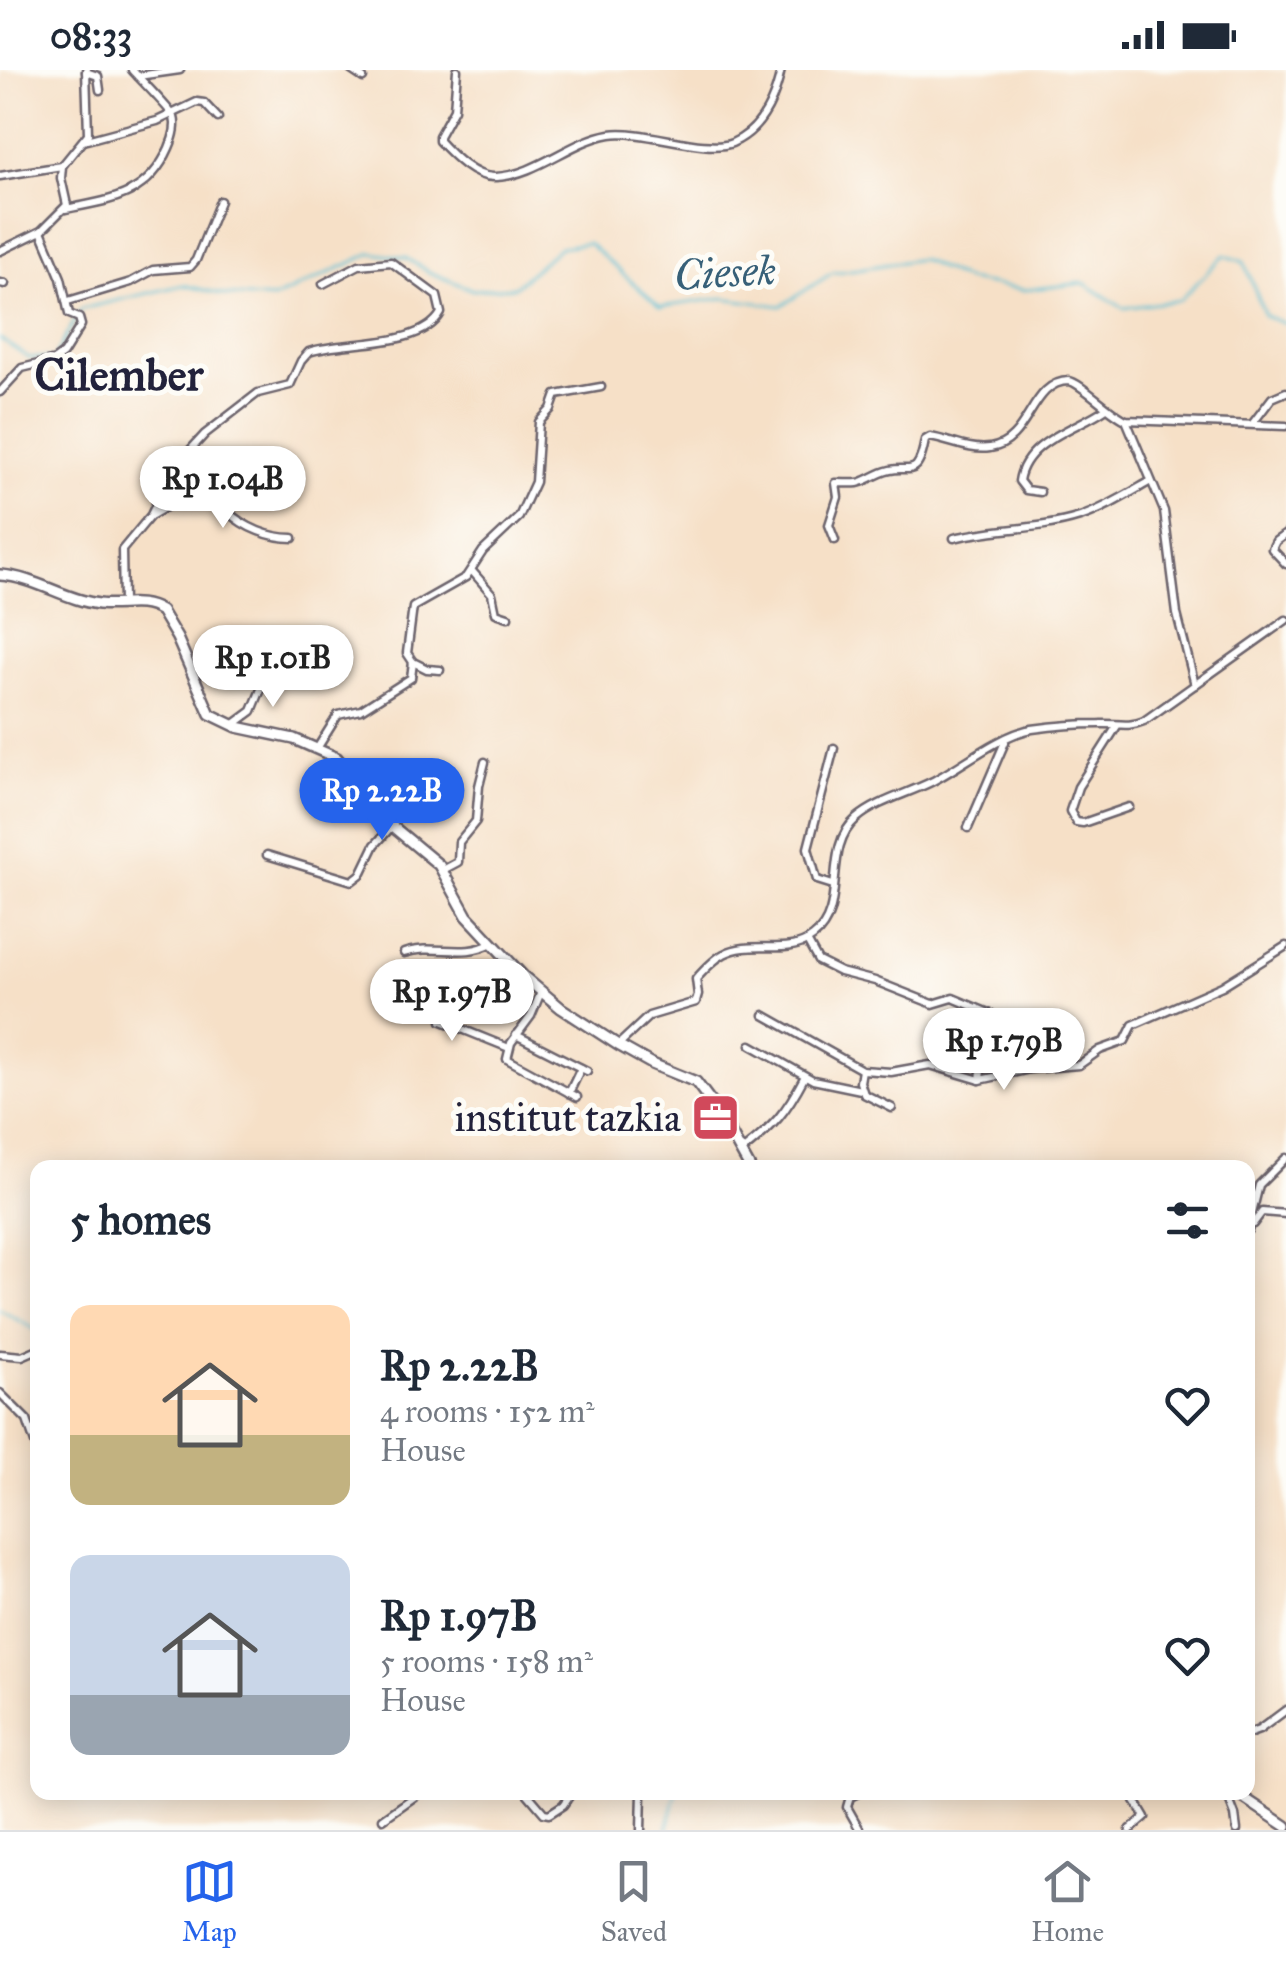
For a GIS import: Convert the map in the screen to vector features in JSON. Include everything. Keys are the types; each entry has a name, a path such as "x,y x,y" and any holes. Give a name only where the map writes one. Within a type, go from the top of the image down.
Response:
{"street":[{"path":"134,73 180,70"},
{"path":"351,70 363,78"},
{"path":"457,70 454,109 439,141 479,174 496,178 536,166 608,134 731,144 767,112 781,70"},
{"path":"0,251 41,231 64,209 68,199 61,178 62,166 88,134 86,71 98,76 100,90"},
{"path":"64,209 119,197 150,180 173,139 172,112 134,73"},
{"path":"82,142 157,121 201,102 218,118"},
{"path":"0,174 62,166"},
{"path":"68,301 131,282 152,270 190,267 220,201"},
{"path":"0,392 22,368 54,360 70,349 81,324 41,231"},
{"path":"124,602 122,550 151,516 172,470 205,434 258,393 290,385 307,354 403,335 434,323 441,314 436,296 391,262 359,265 322,284"},
{"path":"835,540 830,525 838,497 836,484 861,484 884,471 911,469 919,463 928,438 980,448 999,446 1020,430 1045,391 1067,382 1078,384 1106,409 1126,420 1286,426"},
{"path":"440,670 413,662 407,653 413,606 472,571 483,551 520,517 535,482 538,425 556,395 602,387"},
{"path":"1252,424 1272,398 1286,392"},
{"path":"1040,492 1026,490 1019,480 1029,457 1040,446 1106,409"},
{"path":"1126,420 1164,511 1177,614 1195,685"},
{"path":"954,538 1078,518 1151,482"},
{"path":"151,516 184,498 204,494 254,528 269,535 293,538"},
{"path":"1286,534 1272,548 1286,564"},
{"path":"472,571 492,594 496,613 508,616"},
{"path":"0,575 37,582 97,604 151,606 166,616 206,709 232,725 281,734 341,761 392,826 443,870 464,913 541,992 618,1044 696,1082 720,1114 746,1160"},
{"path":"618,1044 649,1016 696,1002 696,978 724,954 740,949 776,949 807,941 826,920 838,849 856,819 1024,731 1104,723 1131,726 1153,716 1286,620"},
{"path":"318,748 336,717 361,710 407,681 412,676 413,662"},
{"path":"232,725 252,711 272,665"},
{"path":"1117,726 1078,787 1070,811 1076,822 1083,822 1130,807"},
{"path":"968,828 1005,740"},
{"path":"833,885 817,880 808,852 834,748"},
{"path":"443,870 458,862 458,844 476,821 486,762"},
{"path":"267,855 352,881 362,874 375,845 392,826"},
{"path":"807,941 818,962 840,972 875,981 928,1003 953,998 1003,1018 1004,1025 982,1061 980,1080"},
{"path":"404,952 430,948 468,951 492,943"},
{"path":"764,1014 862,1070 891,1072 930,1065 980,1080 1082,1063 1100,1050 1124,1042 1133,1025 1222,986 1286,946"},
{"path":"516,1035 584,1069 573,1095 507,1059 509,1048 516,1035 531,1016 541,992"},
{"path":"442,1021 509,1048"},
{"path":"751,1044 805,1076 861,1090 868,1098 892,1108"},
{"path":"861,1090 862,1070"},
{"path":"741,1152 775,1126 805,1076"},
{"path":"1255,1198 1258,1184 1286,1158"},
{"path":"1255,1220 1262,1212 1286,1214"},
{"path":"0,1354 22,1356 30,1352"},
{"path":"0,1393 30,1426"},
{"path":"1255,1731 1286,1710"},
{"path":"384,1820 411,1800"},
{"path":"533,1800 549,1814 566,1800"},
{"path":"641,1830 642,1800"},
{"path":"849,1800 847,1807 860,1830"},
{"path":"1130,1830 1145,1817 1135,1800"},
{"path":"1229,1800 1237,1830"},
{"path":"1246,1800 1281,1826"}],"waterway":[{"name":"Ciesek","path":"55,356 81,309 183,285 225,295 273,299 372,253 406,258 473,290 514,287 560,247 588,243 660,307 723,298 781,306 832,273 920,259 966,280 1024,290 1084,283 1123,308 1180,300 1224,255 1244,262 1265,316 1286,324"},
{"name":"Ciesek","path":"0,339 29,358 49,358"},
{"path":"0,1310 30,1327"},
{"path":"667,1830 675,1800"}],"place":[{"name":"institut tazkia","path":"716,1117"}],"district":[{"name":"Cilember","path":"119,374"}]}
